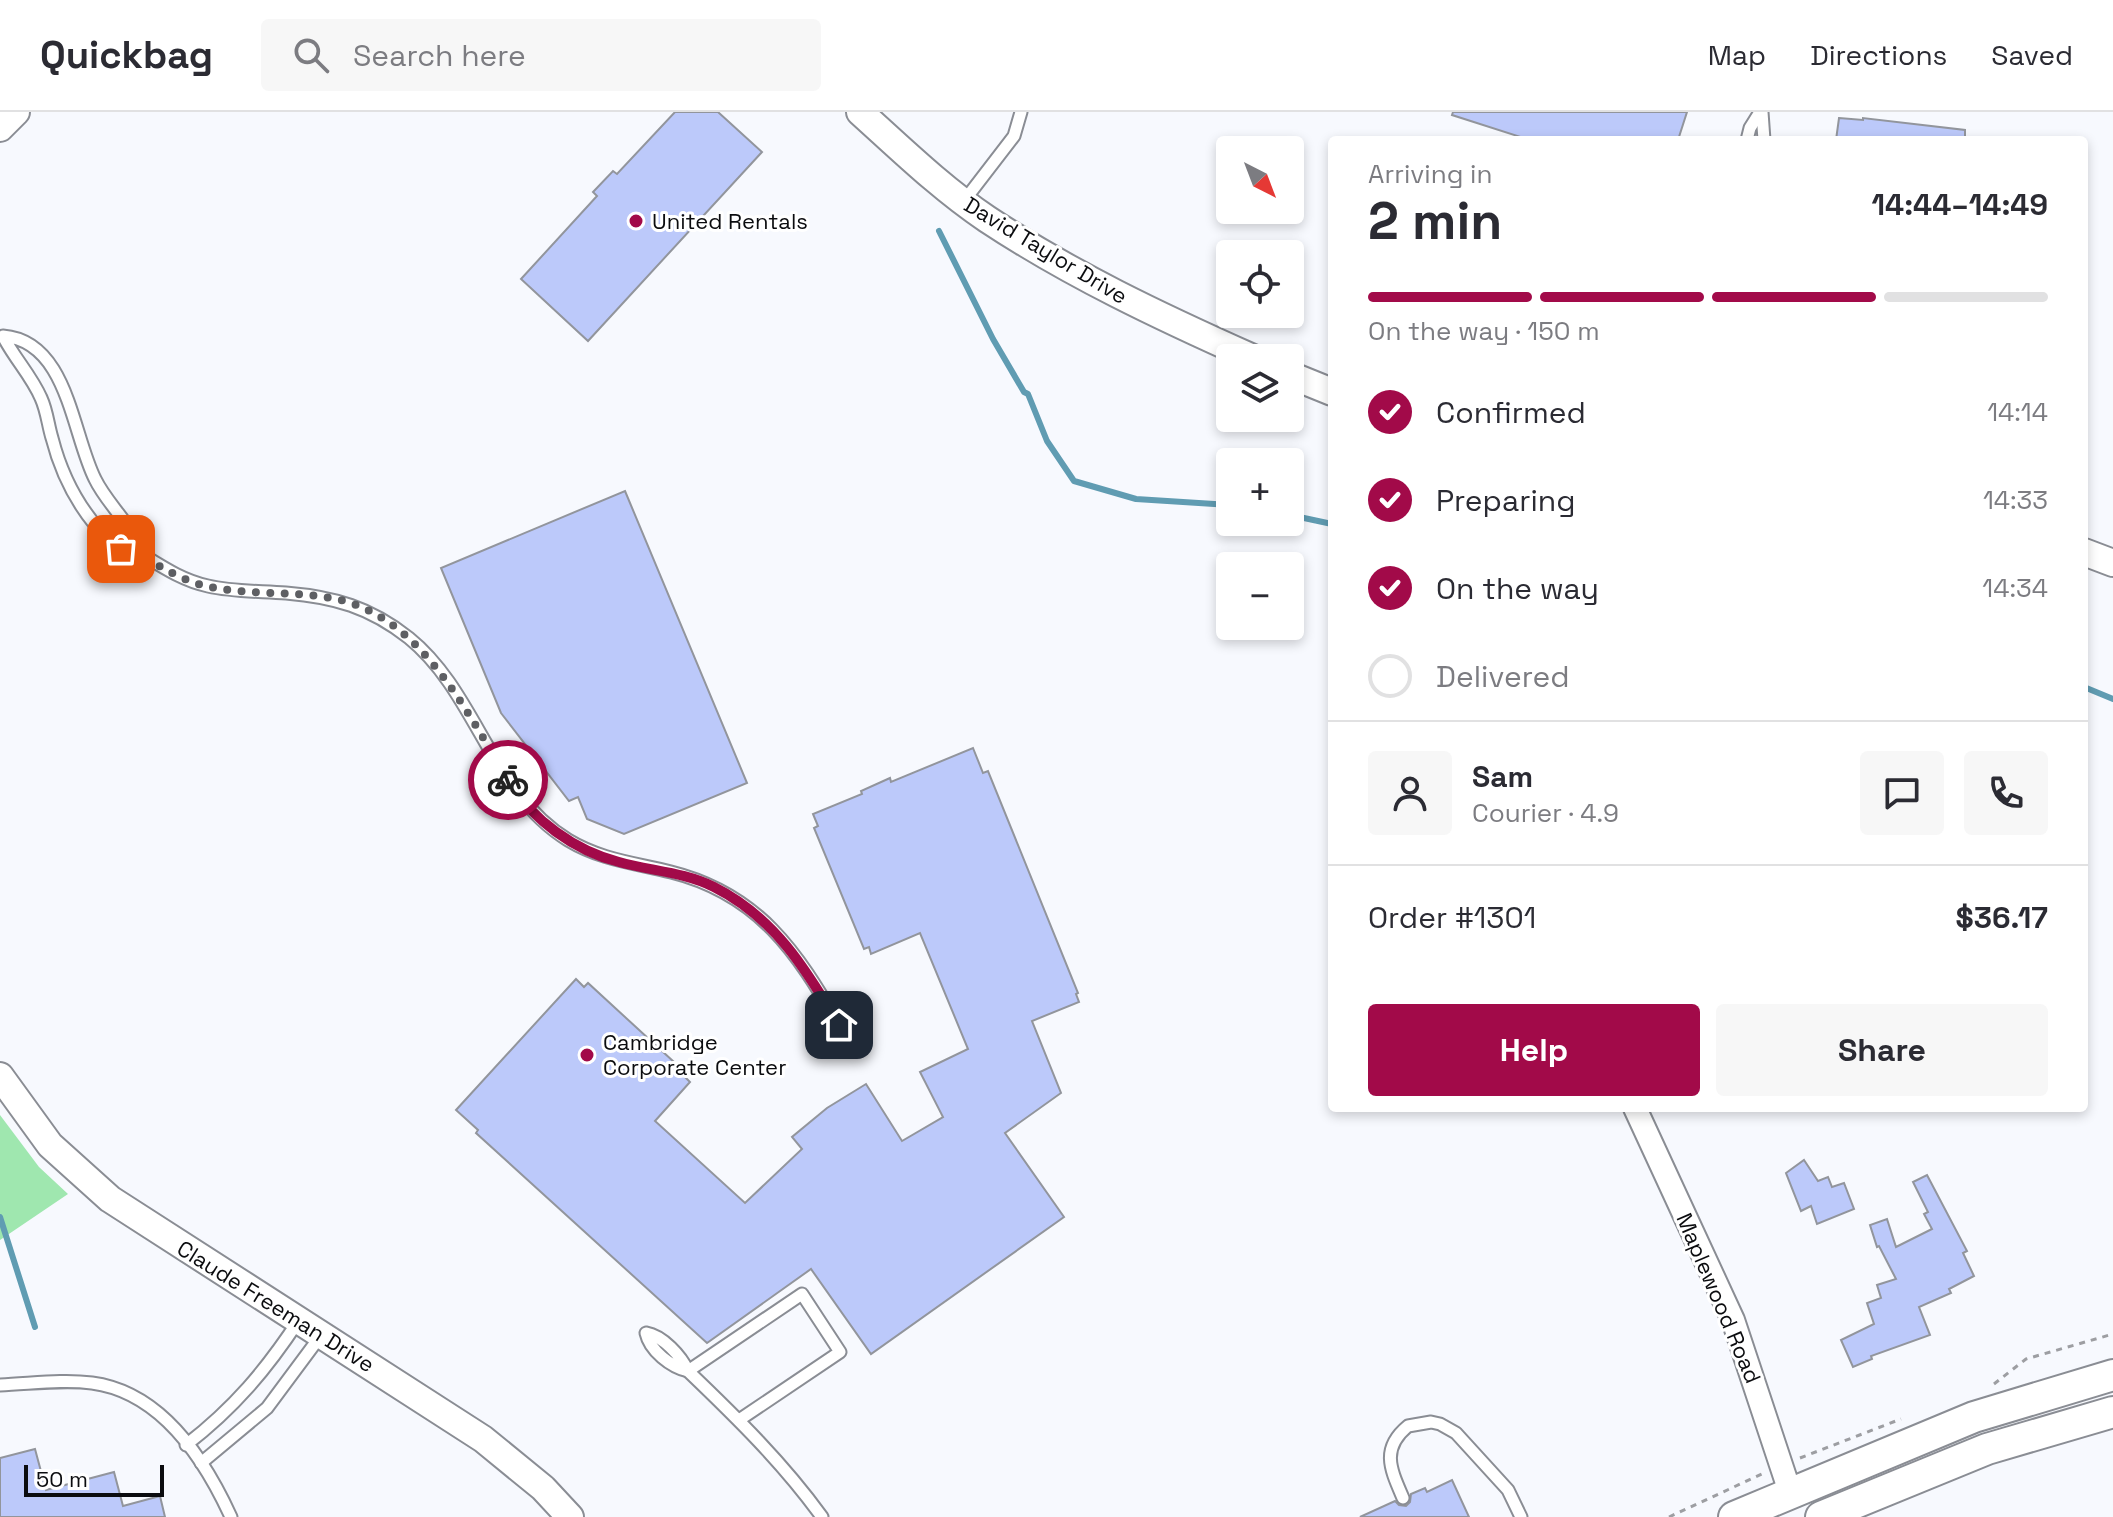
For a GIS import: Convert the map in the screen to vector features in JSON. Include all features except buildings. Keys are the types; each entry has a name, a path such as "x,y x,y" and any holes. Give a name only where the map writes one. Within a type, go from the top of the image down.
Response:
{"main road":[{"path":"1734,1517 1974,1417 2113,1375"},
{"path":"1821,1517 1987,1449 2113,1412"}],"street":[{"path":"0,128 16,112"},
{"name":"David Taylor Drive","path":"860,112 963,201 1004,230 1081,275 1223,344"},
{"path":"1304,381 1328,390"},
{"path":"2088,554 2113,563"},
{"name":"Claude Freeman Drive","path":"0,1076 37,1129 95,1187 124,1210 322,1334 503,1454 543,1488 570,1517"},
{"name":"Maplewood Road","path":"1637,1112 1733,1320 1790,1492"}],"lane":[{"path":"963,201 1014,136 1021,112"},
{"path":"1748,136 1761,112"},
{"path":"1761,112 1764,136"},
{"path":"1,336 19,339 33,348 57,377 67,396 89,466 106,498 134,534 140,553"},
{"path":"1,336 40,395 61,469 79,503 117,548 140,553 168,571 205,586 342,600 394,628 419,647 438,669 512,787 542,819 586,850 620,863 695,879 717,888 756,914 798,958 839,1025"},
{"path":"739,1420 840,1352 802,1294 688,1371 786,1470 822,1517"},
{"path":"186,1445 218,1419 263,1373 300,1320"},
{"path":"201,1463 267,1408 322,1334"},
{"path":"0,1385 91,1383 129,1392 155,1409 201,1463 231,1517"},
{"path":"1403,1498 1390,1465 1393,1447 1408,1426 1431,1422 1456,1433 1508,1490 1521,1517"}],"path":[{"path":"1988,1387 2001,1381 2026,1359 2113,1334"},
{"path":"1806,1455 1910,1416"},
{"path":"1669,1517 1762,1474"}],"green space":[{"path":"0,1115 39,1167 68,1194 0,1240"}],"waterway":[{"path":"939,231 993,339 1028,394 1047,441 1074,481 1136,499 1216,504"},
{"path":"1304,518 1328,523"},
{"path":"2088,689 2113,699"},
{"path":"0,1217 35,1327"}],"way so far":[{"path":"121,549 140,553 168,571 205,586 342,600 379,618 407,636 427,655 508,780"}],"place":[{"name":"United Rentals","path":"636,221"},
{"name":"Cambridge Corporate Center","path":"587,1055"}],"route":[{"path":"508,780 542,819 586,850 620,863 695,879 717,888 756,914 798,958 839,1025"}]}
